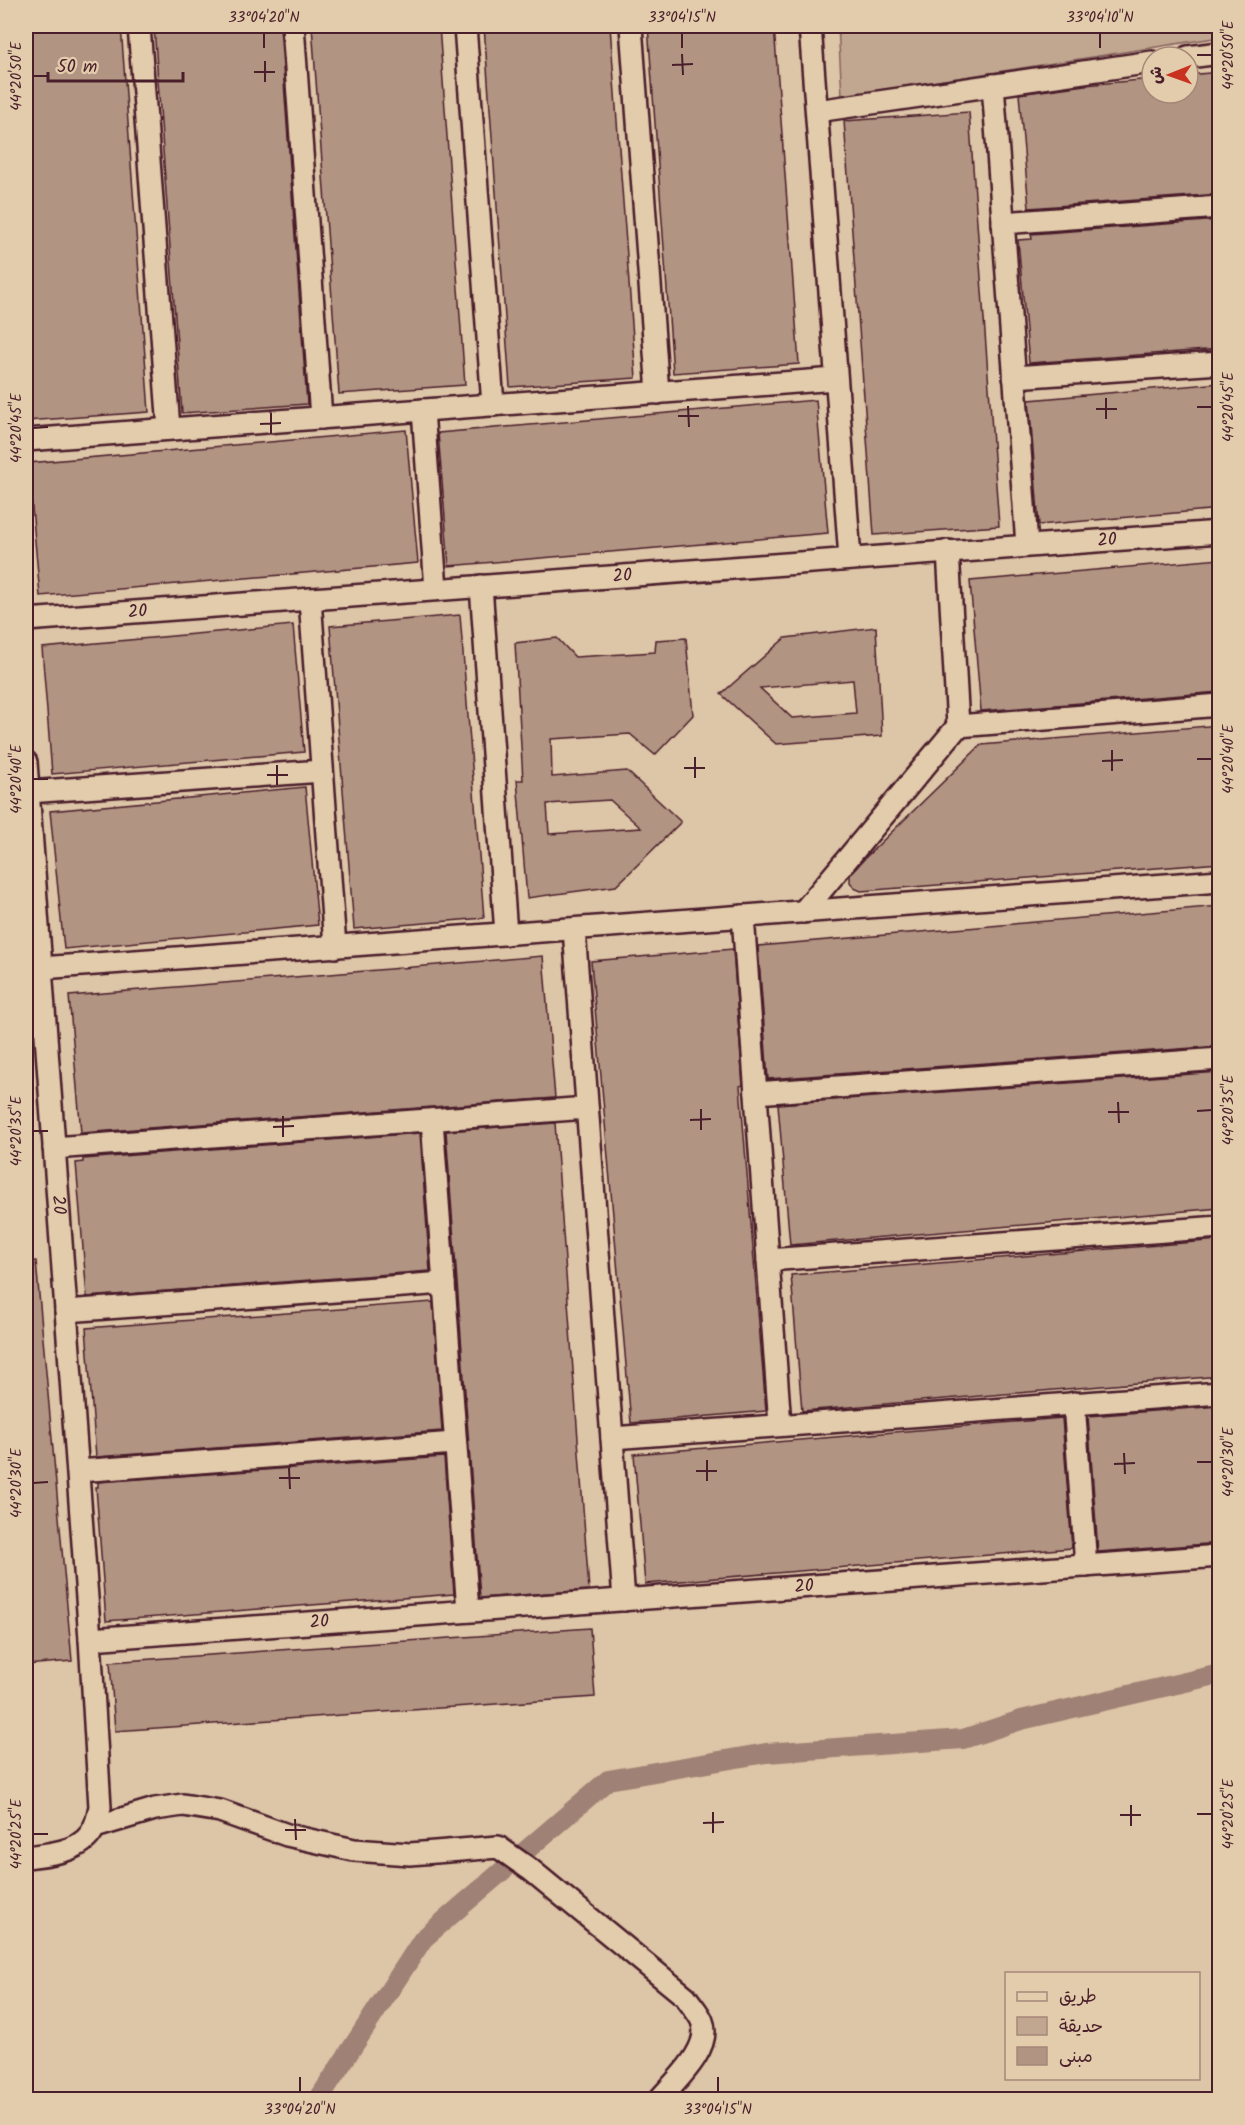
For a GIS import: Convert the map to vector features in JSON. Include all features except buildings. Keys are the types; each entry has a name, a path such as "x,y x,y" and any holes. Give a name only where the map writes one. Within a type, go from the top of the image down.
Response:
{"street":[{"path":"139,26 170,429"},
{"path":"293,26 321,417"},
{"path":"465,26 493,405"},
{"path":"631,26 658,393"},
{"path":"810,26 850,558"},
{"path":"1200,56 1220,53"},
{"path":"817,111 1140,64"},
{"path":"993,85 1027,545"},
{"path":"1003,223 1220,207"},
{"path":"1014,377 1220,363"},
{"path":"26,440 836,379"},
{"path":"423,410 436,589"},
{"name":"20","path":"26,620 1220,532"},
{"path":"803,912 958,726 948,551"},
{"path":"481,586 506,934"},
{"path":"310,598 336,946"},
{"path":"958,726 1220,705"},
{"name":"20","path":"26,762 90,1639 1220,1556"},
{"path":"28,792 322,771"},
{"path":"40,968 1220,881"},
{"path":"742,916 780,1425"},
{"path":"574,929 624,1600"},
{"path":"756,1094 1220,1059"},
{"path":"54,1148 587,1108"},
{"path":"432,1120 468,1611"},
{"path":"768,1260 1220,1227"},
{"path":"66,1311 444,1283"},
{"path":"612,1438 1220,1393"},
{"path":"1074,1403 1086,1566"},
{"path":"78,1472 455,1443"},
{"path":"26,1857 61,1852 82,1843 95,1827 100,1807 90,1639"},
{"path":"95,1827 155,1809 183,1805 220,1811 287,1835 354,1850 410,1854 498,1846 531,1870 686,1997 703,2021 703,2041 697,2055 659,2100"}],"green space":[{"path":"838,26 1219,26 1220,37 1169,45 1140,45 1140,49 842,96"}],"waterway":[{"path":"318,2100 423,1939 608,1780 766,1753 963,1739 1021,1720 1220,1674"}]}
